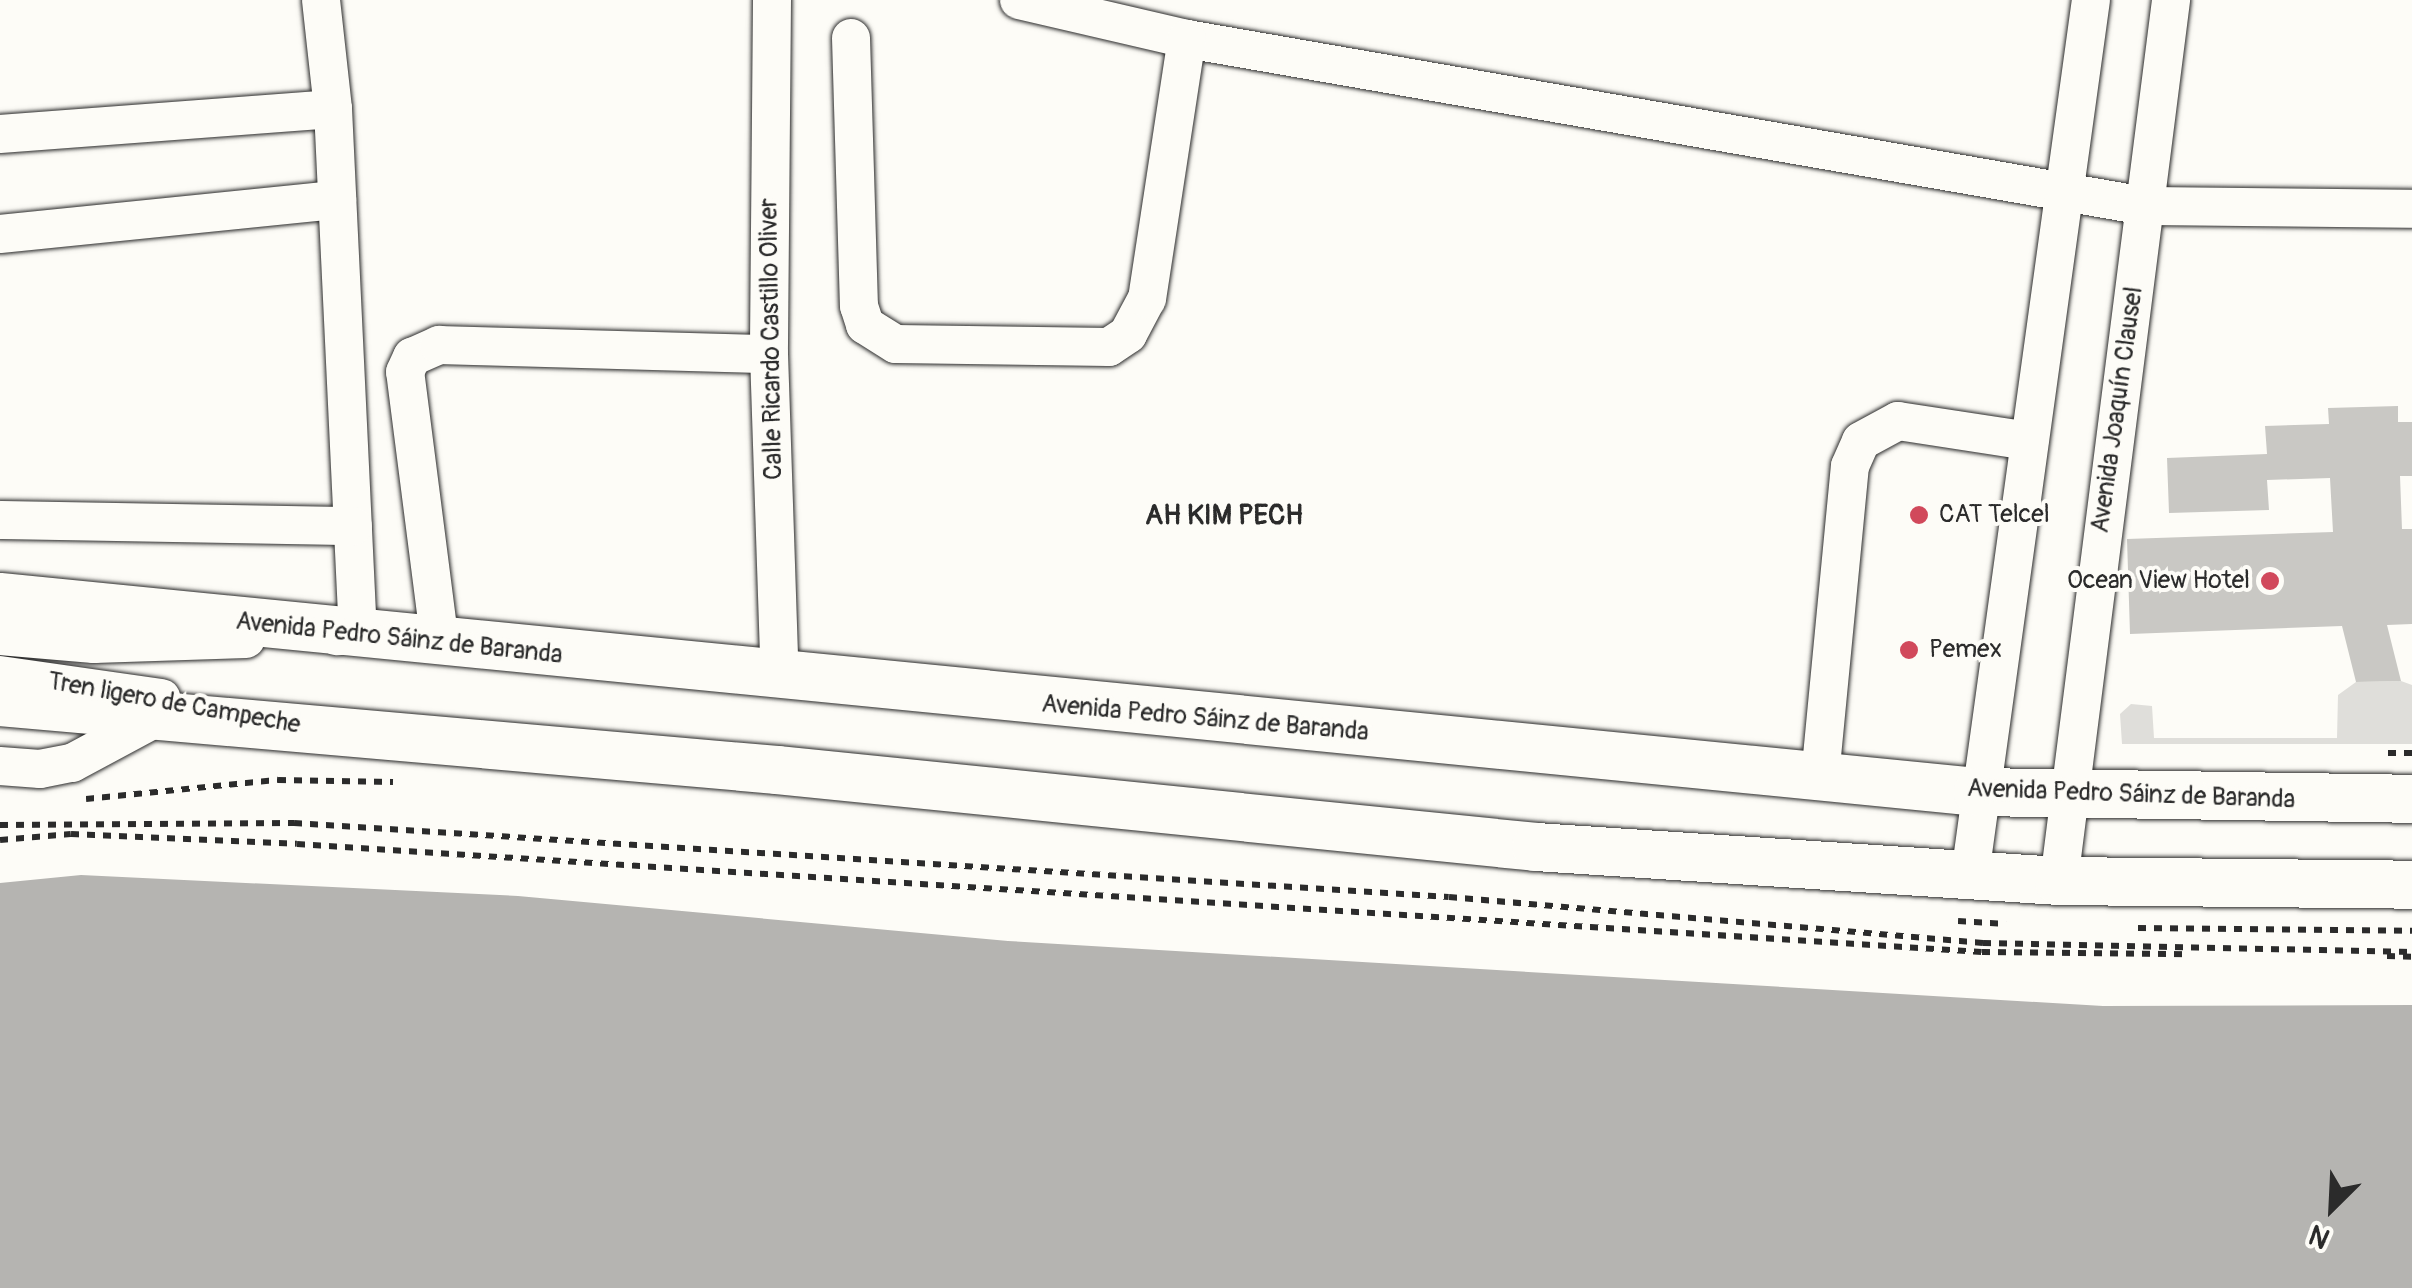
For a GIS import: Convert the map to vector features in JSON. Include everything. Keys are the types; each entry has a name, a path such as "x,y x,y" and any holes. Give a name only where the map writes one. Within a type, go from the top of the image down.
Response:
{"main road":[{"name":"Avenida Pedro Sáinz de Baranda","path":"0,597 780,678 1978,792 2066,799 2412,799"},
{"path":"0,702 346,736 777,770 1536,847 2059,880 2412,884"}],"street":[{"path":"321,0 333,109 358,635"},
{"name":"Calle Ricardo Castillo Oliver","path":"772,0 769,354 780,678"},
{"path":"1018,0 1187,39 2146,206 2412,209"},
{"path":"1970,875 1978,792 2092,0"},
{"name":"Avenida Joaquín Clausel","path":"2059,880 2066,799 2172,0"},
{"path":"851,38 858,306 865,325 896,344 1108,346 1128,334 1147,299 1187,39"},
{"path":"0,134 333,109"},
{"path":"0,234 337,200"},
{"path":"440,644 405,372 412,357 439,344 769,354"},
{"path":"1820,777 1850,466 1861,442 1898,421 2029,441"},
{"path":"0,520 353,526"},
{"name":"Tren ligero de Campeche","path":"0,636 94,644 358,635"},
{"name":"Tren ligero de Campeche","path":"0,675 91,684 346,736"},
{"path":"0,766 40,770 72,763 154,719"}],"path":[{"path":"0,825 294,823 1450,897 1983,943 2412,954"},
{"path":"0,840 71,834 298,844 1982,952 2412,954"}],"shaded area":[{"path":"2401,681 2412,685 2412,744 2122,744 2120,714 2131,704 2152,706 2154,738 2337,738 2338,695 2356,682"},
{"path":"81,875 518,896 1008,941 2103,1006 2412,1005 2412,1288 0,1288 0,883"}],"building":[{"path":"2398,406 2398,422 2412,422 2412,476 2400,476 2402,529 2412,529 2412,624 2387,625 2401,681 2356,682 2342,626 2130,634 2127,539 2333,532 2330,478 2267,480 2269,510 2169,513 2167,458 2267,454 2265,426 2329,424 2328,408"}],"place":[{"name":"CAT Telcel","path":"1919,515"},
{"name":"Ocean View Hotel","path":"2270,581"},
{"name":"Pemex","path":"1909,650"}],"district":[{"name":"AH KIM PECH","path":"1224,516"}]}
